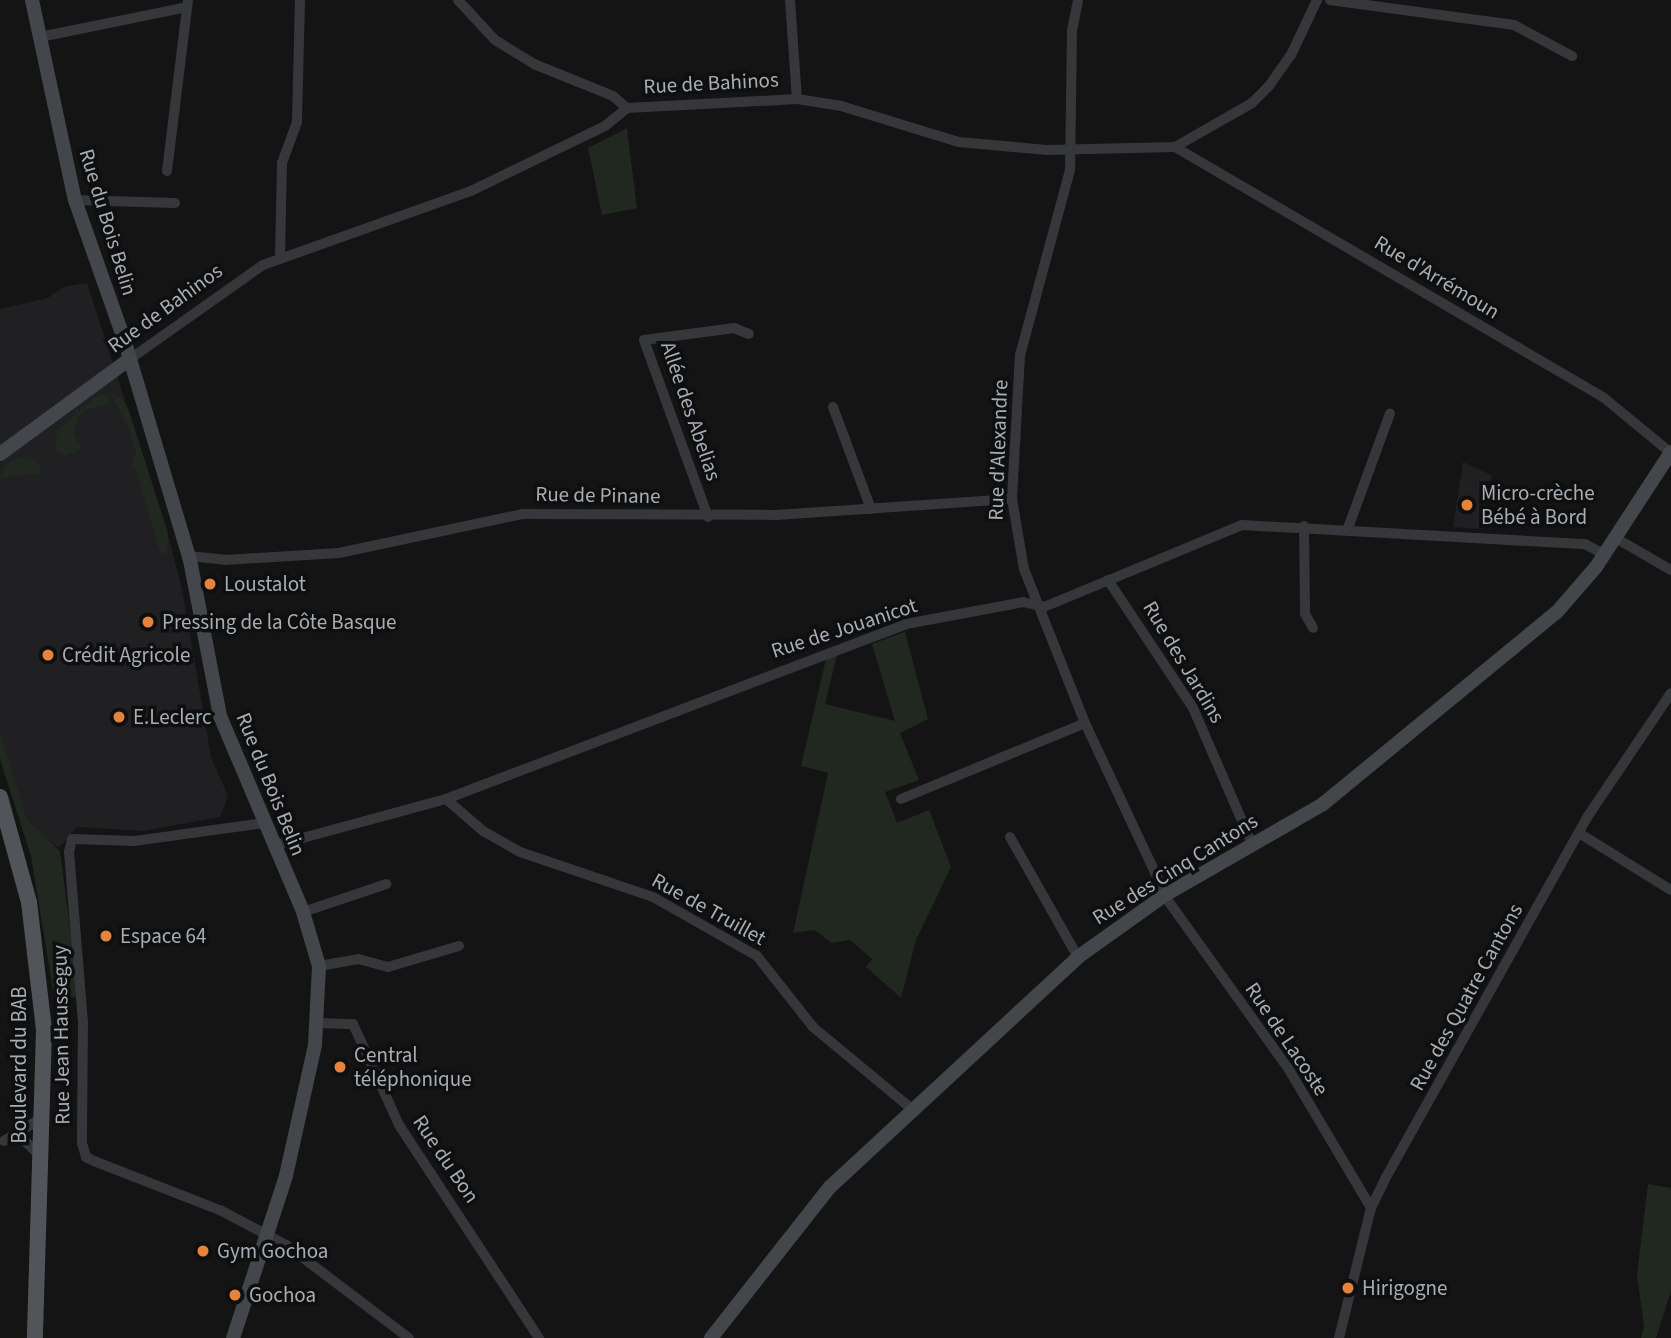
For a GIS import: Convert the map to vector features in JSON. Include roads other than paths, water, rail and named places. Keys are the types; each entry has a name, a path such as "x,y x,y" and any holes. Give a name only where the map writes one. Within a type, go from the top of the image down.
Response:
{"main road":[{"name":"Boulevard du BAB","path":"0,797 29,902 39,968 44,1030 40,1119 32,1139 39,1155 36,1338"}],"street":[{"name":"Rue du Bois Belin","path":"32,0 75,200 130,359 189,556 220,716 303,912 319,966 318,1023 270,1235 233,1338"},
{"path":"280,257 282,163 298,122 300,0"},
{"path":"458,0 495,40 534,64 613,96 627,108"},
{"path":"790,0 797,99"},
{"name":"Rue d'Alexandre","path":"1077,0 1072,30 1071,150 1020,355 1012,499 1015,534 1035,604 1085,723 1166,895"},
{"name":"Rue de Bahinos","path":"0,454 230,286 280,257 471,191 605,126 627,108 797,99 841,106 959,142 1071,150 1175,147 1252,103 1269,86 1291,55 1317,0"},
{"path":"1330,0 1514,25 1572,56"},
{"path":"40,37 188,3 167,171"},
{"name":"Rue d'Arrémoun","path":"1175,147 1603,397 1671,452"},
{"path":"75,200 175,203"},
{"name":"Allée des Abelias","path":"708,517 644,340 734,328 750,334"},
{"path":"833,408 871,509"},
{"path":"1348,528 1390,413"},
{"name":"Rue des Cinq Cantons","path":"710,1338 830,1187 1078,957 1166,895 1323,804 1524,641 1564,605 1604,554 1671,452"},
{"name":"Rue de Pinane","path":"189,556 225,560 339,553 522,514 708,517 1012,499"},
{"name":"Rue de Jouanicot","path":"273,846 446,799 906,624 1023,602 1044,607 1242,526 1348,528 1585,544 1604,554"},
{"path":"1304,526 1305,614 1313,628"},
{"path":"1615,537 1671,570"},
{"name":"Rue des Jardins","path":"1108,580 1193,708 1252,846"},
{"name":"Rue des Quatre Cantons","path":"1339,1338 1371,1208 1579,833 1671,693"},
{"path":"901,799 1085,723"},
{"name":"Rue de Truillet","path":"446,799 483,831 520,852 653,897 757,956 813,1027 914,1111"},
{"name":"Rue Jean Hausseguy","path":"264,823 135,841 72,839 69,852 83,1021 79,1115 86,1157 174,1190 270,1235"},
{"path":"1579,833 1671,890"},
{"path":"1010,837 1078,957"},
{"path":"303,912 386,884"},
{"name":"Rue de Lacoste","path":"1166,895 1288,1068 1371,1208"},
{"path":"319,966 358,959 388,967 459,946"},
{"name":"Rue du Bon","path":"318,1023 353,1024 399,1125 539,1338"},
{"path":"2,1141 40,1119"},
{"path":"2,1141 32,1139"},
{"path":"270,1235 409,1338"}],"place":[{"name":"Micro-crèche Bébé à Bord","path":"1467,505"},
{"name":"Loustalot","path":"210,584"},
{"name":"Pressing de la Côte Basque","path":"148,622"},
{"name":"Crédit Agricole","path":"48,655"},
{"name":"E.Leclerc","path":"119,717"},
{"name":"Espace 64","path":"106,936"},
{"name":"Central téléphonique","path":"340,1067"},
{"name":"Gym Gochoa","path":"203,1251"},
{"name":"Hirigogne","path":"1348,1288"},
{"name":"Gochoa","path":"235,1295"}]}
